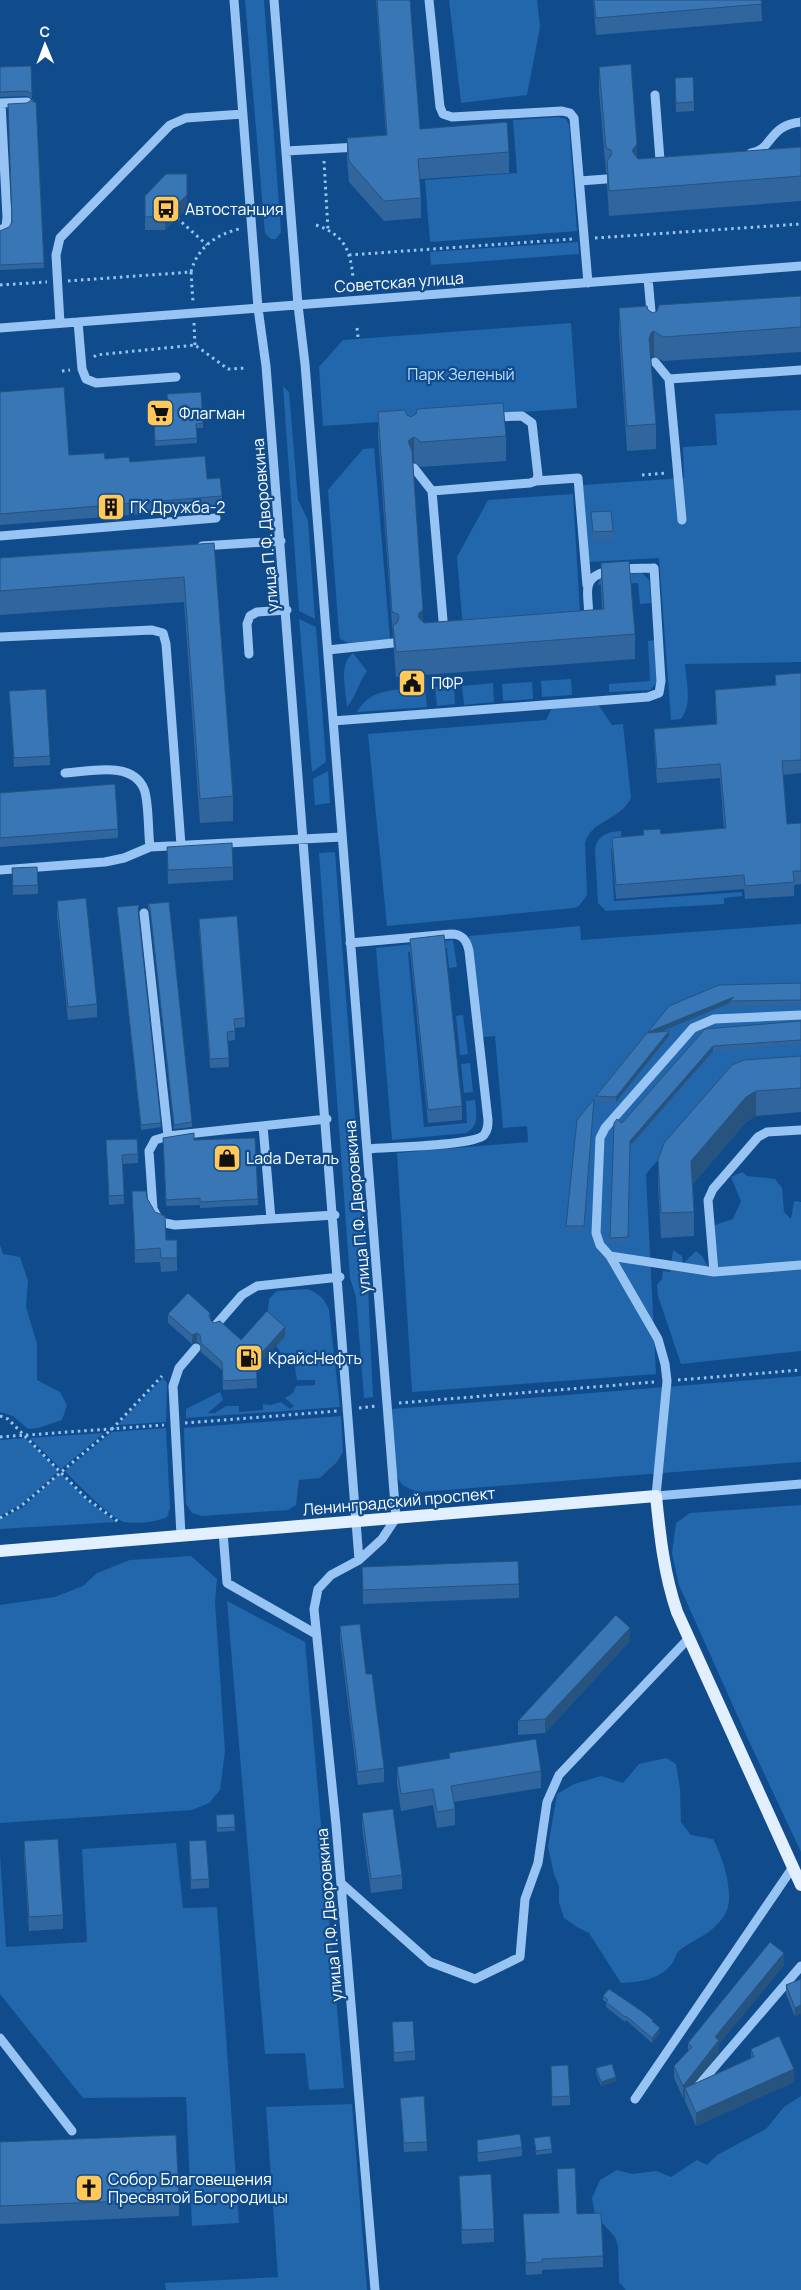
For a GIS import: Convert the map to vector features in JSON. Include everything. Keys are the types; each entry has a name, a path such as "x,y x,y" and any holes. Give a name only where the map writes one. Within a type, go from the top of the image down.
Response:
{"main road":[{"name":"Ленинградский проспект","path":"0,1551 656,1496"},
{"path":"656,1496 661,1552 667,1584 689,1638 801,1885"}],"street":[{"name":"улица П.Ф. Дворовкина","path":"234,0 258,308 266,366 287,610 340,1277 359,1560"},
{"name":"улица П.Ф. Дворовкина","path":"274,0 328,650 396,1518 382,1539 359,1560 331,1575 318,1590 314,1609 341,1883 375,2290"},
{"path":"429,0 440,108 443,114 452,117 562,111 574,118 588,283"},
{"path":"654,95 661,162"},
{"path":"0,230 6,227 7,217 1,103 27,102"},
{"path":"60,323 56,255 60,238 170,125 186,118 243,114"},
{"path":"745,154 761,150 780,128 788,123 801,122"},
{"path":"286,152 365,146"},
{"path":"580,181 606,179"},
{"name":"Советская улица","path":"0,328 801,266"},
{"path":"648,278 652,330"},
{"path":"78,322 82,369 86,379 96,383 176,377"},
{"path":"656,362 669,379 682,520"},
{"path":"669,379 801,370"},
{"path":"486,418 522,416 532,423 538,468 536,481"},
{"path":"414,468 432,491 441,640 454,638"},
{"path":"432,491 578,478 588,587 588,618 586,624 580,628"},
{"path":"0,536 216,518"},
{"path":"194,547 281,541"},
{"path":"333,721 648,697 659,693 661,681 654,568 602,572 592,577 588,587"},
{"path":"250,654 247,624 250,616 257,612 287,610"},
{"path":"0,637 152,630 163,633 166,644 181,845"},
{"path":"328,650 392,643"},
{"path":"66,773 126,771 138,779 145,790 150,847"},
{"path":"0,870 105,862 124,858 150,847 342,837"},
{"path":"144,913 168,1136"},
{"path":"350,943 451,934 458,934 464,938 469,951 488,1120 488,1128 484,1135 467,1142 368,1149"},
{"path":"656,1496 667,1381 665,1364 658,1339 610,1256 600,1245 596,1233 600,1138 605,1128 692,1028 702,1022 714,1019 801,1015"},
{"path":"327,1119 168,1136 155,1140 149,1151 153,1209 160,1222 175,1225 335,1215"},
{"path":"263,1126 271,1219"},
{"path":"714,1272 708,1200 713,1189 758,1137 767,1132 801,1130"},
{"path":"610,1256 714,1272 801,1265"},
{"path":"215,1326 242,1294 257,1286 340,1277"},
{"path":"181,1535 173,1386 179,1368 196,1348"},
{"name":"Ленинградский проспект","path":"656,1496 801,1484"},
{"path":"223,1532 227,1583 316,1634"},
{"path":"341,1883 430,1962 475,1979 520,1957 525,1899 538,1863 547,1802 559,1775 689,1638"},
{"path":"636,2099 793,1867"},
{"path":"700,2085 801,1966"},
{"path":"0,2038 72,2131"}],"path":[{"path":"323,149 328,230"},
{"path":"177,218 206,245"},
{"path":"316,225 328,230 344,242 352,262 353,277"},
{"path":"0,285 191,272 195,258 206,245 224,233 239,230"},
{"path":"357,328 358,337"},
{"path":"62,371 82,369 96,355 195,345 228,368 246,368"},
{"path":"642,475 679,473"},
{"path":"0,1518 21,1506 60,1471 112,1429 162,1376"},
{"path":"0,1416 8,1418 87,1499 120,1524"}],"green space":[{"path":"245,0 264,0 281,232 276,239 271,239 265,233"},
{"path":"449,0 537,0 540,27 527,95 461,103"},
{"path":"558,117 566,119 569,125 577,231 430,242 425,180 517,173 513,120"},
{"path":"578,242 579,254 431,265 430,252"},
{"name":"Парк Зеленый","path":"571,323 577,408 323,426 319,367 343,340"},
{"path":"283,386 289,392 298,500 308,520 315,619 299,611"},
{"path":"801,410 801,662 685,664 688,693 687,706 681,719 671,720 659,558 588,562 583,485 684,478 683,447 717,445 715,414"},
{"path":"374,448 390,639 349,643 340,639 339,633 328,490 363,449"},
{"path":"573,494 580,613 463,629 457,557 488,500"},
{"path":"642,573 649,580 651,603 640,604 638,583 598,585 600,579 607,576"},
{"path":"299,619 316,627 326,762 312,772"},
{"path":"655,640 657,682 650,690 609,692 609,684 650,681 648,641"},
{"path":"353,653 367,671 347,707 344,671 348,658"},
{"path":"571,679 572,695 542,697 541,681"},
{"path":"532,682 533,699 503,701 502,684"},
{"path":"493,683 494,702 464,705 462,686"},
{"path":"454,686 455,704 437,706 435,687"},
{"path":"425,689 427,707 357,712 370,698 378,694 396,690"},
{"path":"597,703 612,725 623,724 631,798 620,812 599,825 588,836 585,844 587,895 579,906 387,926 368,734 546,720 553,706"},
{"path":"328,771 330,803 315,805 313,779"},
{"path":"621,831 622,848 611,849 614,901 742,892 742,896 724,898 724,904 606,911 598,903 595,849 601,837 611,832"},
{"path":"335,852 368,1287 373,1397 364,1398 356,1297 350,1278 319,853"},
{"path":"801,924 801,1070 729,1076 646,1174 656,1374 412,1392 397,1153 528,1142 527,1126 503,1128 495,1036 483,1037 469,936 580,926 581,940"},
{"path":"453,940 457,967 449,968 447,948 408,952 424,1127 467,1123 466,1101 475,1100 475,1123 466,1133 392,1140 376,948"},
{"path":"463,1015 468,1054 460,1055 456,1016"},
{"path":"470,1063 473,1092 464,1093 461,1064"},
{"path":"742,1172 747,1176 775,1179 782,1188 784,1212 791,1219 794,1201 801,1202 801,1351 681,1364 658,1296 657,1285 662,1279 663,1271 670,1272 673,1250 682,1256 683,1264 696,1251 703,1257 710,1272 712,1226 733,1219 741,1201 731,1177"},
{"path":"0,1245 3,1254 20,1257 28,1281 26,1307 37,1344 37,1380 60,1392 67,1405 62,1420 38,1428 28,1429 13,1416 0,1412"},
{"path":"307,1289 321,1297 329,1310 340,1407 186,1418 186,1409 220,1392 223,1400 208,1413 215,1413 226,1406 239,1406 239,1412 263,1410 263,1404 271,1405 281,1402 290,1409 294,1406 285,1398 293,1393 296,1386 315,1385 315,1380 297,1380 294,1361 290,1353 281,1353 276,1346 285,1336 267,1320 269,1299 277,1291"},
{"path":"801,1376 801,1462 421,1492 403,1485 396,1471 393,1449 392,1409"},
{"path":"163,1378 167,1383 166,1422 118,1425"},
{"path":"341,1416 343,1452 337,1462 320,1478 299,1480 296,1505 288,1510 202,1516 192,1513 186,1504 184,1428"},
{"path":"166,1428 170,1508 167,1517 146,1522 124,1522 103,1507 65,1471 112,1432"},
{"path":"104,1433 61,1469 30,1438"},
{"path":"25,1438 59,1471 20,1505 0,1516 0,1440"},
{"path":"60,1473 87,1500 116,1522 0,1529 0,1519 22,1508"},
{"path":"801,1505 801,1852 679,1585 672,1553 676,1523 690,1513"},
{"path":"191,1556 217,1579 215,1602 225,1751 220,1790 209,1803 192,1810 0,1823 0,1605 55,1597 83,1586 97,1573 130,1560"},
{"path":"227,1601 305,1642 344,2088 309,2090 305,2053 265,2054"},
{"path":"666,1758 676,1764 680,1789 681,1822 691,1835 713,1839 726,1874 729,1902 726,1913 718,1924 678,1952 665,1971 648,1979 621,1983 589,1933 564,1918 559,1902 559,1886 554,1874 548,1847 557,1794 574,1784 601,1776 623,1783 639,1764"},
{"path":"176,1843 183,1908 217,1907 239,2223 192,2226 186,2097 83,2098 0,1994 0,1855 6,1947 87,1942 82,1849"},
{"path":"801,2096 801,2290 626,2290 619,2282 618,2246 615,2237 595,2215 592,2198 600,2180 617,2170 632,2174 656,2171 671,2177 697,2160 707,2165 717,2155 766,2129 784,2107"},
{"path":"352,2104 367,2290 166,2290 165,2283 278,2277 266,2107"}],"building":[{"path":"377,0 410,0 420,129 507,122 509,152 418,159 421,198 384,201 349,161 347,138 387,135"},
{"path":"594,0 761,0 762,4 596,18"},
{"path":"631,64 637,144 632,151 638,159 801,147 801,176 609,191 607,161 612,154 611,150 606,148 599,67"},
{"path":"31,66 32,94 27,91 0,92 0,67"},
{"path":"693,77 694,102 676,103 675,78"},
{"path":"33,99 33,102 36,102 44,263 0,265 0,231 9,227 12,222 8,104 27,103"},
{"path":"166,174 187,174 187,195 165,216 145,217 145,196"},
{"path":"801,296 801,327 663,337 654,331 651,333 649,338 656,424 627,426 619,308 647,306 648,310 653,313 657,311 659,305"},
{"path":"64,387 69,455 104,453 105,459 129,457 130,462 205,456 207,479 220,478 222,496 0,514 0,392"},
{"path":"201,392 203,423 196,424 197,438 155,441 153,402 168,401 167,394"},
{"path":"503,403 506,436 421,442 414,437 408,441 412,451 423,610 419,613 418,617 424,623 604,609 601,563 629,561 635,634 396,652 393,625 397,623 399,618 398,614 392,612 378,412 405,410 407,415 411,417 416,414 417,409"},
{"path":"611,511 613,531 593,532 591,512"},
{"path":"214,543 233,796 200,799 184,577 0,591 0,558"},
{"path":"801,673 801,760 782,761 787,824 801,823 801,871 793,871 794,882 745,886 744,875 616,885 612,838 644,835 643,830 660,829 661,834 726,828 720,764 657,769 654,729 717,724 715,690 776,685 775,675"},
{"path":"46,689 50,756 14,758 9,691"},
{"path":"115,784 118,829 0,838 0,793"},
{"path":"232,843 233,867 168,870 167,847"},
{"path":"37,867 38,885 13,886 12,868"},
{"path":"86,898 97,1004 68,1007 57,901"},
{"path":"169,902 192,1122 174,1125 150,908 148,904"},
{"path":"139,905 161,1123 141,1125 117,907"},
{"path":"237,916 245,1018 234,1019 235,1031 227,1032 229,1058 210,1059 199,919"},
{"path":"444,935 462,1106 428,1110 410,939"},
{"path":"801,983 801,1000 730,1001 734,997 648,1032 669,1006 719,985"},
{"path":"801,1021 801,1040 713,1046 630,1141 628,1237 610,1238 614,1123 617,1119 622,1123 705,1029"},
{"path":"669,1031 616,1097 596,1096 647,1033"},
{"path":"801,1056 801,1088 756,1091 746,1097 691,1161 694,1212 661,1213 658,1160 664,1143 732,1065 744,1060"},
{"path":"594,1099 584,1226 566,1226 577,1120"},
{"path":"194,1133 194,1140 255,1138 258,1199 200,1202 200,1198 166,1200 163,1138"},
{"path":"137,1139 138,1154 122,1155 124,1195 109,1196 106,1140"},
{"path":"132,1191 146,1191 147,1198 155,1212 165,1216 166,1240 177,1240 177,1258 161,1258 160,1248 135,1250"},
{"path":"188,1293 210,1313 211,1321 214,1323 220,1321 241,1340 267,1311 285,1327 256,1359 257,1379 223,1381 222,1362 201,1343 200,1335 197,1333 192,1335 168,1314"},
{"path":"518,1561 519,1584 363,1590 362,1567"},
{"path":"616,1615 630,1628 545,1719 518,1721"},
{"path":"360,1624 366,1674 372,1674 384,1768 358,1772 340,1626"},
{"path":"536,1739 541,1771 451,1786 455,1809 437,1812 433,1789 401,1794 397,1767 450,1758 449,1753"},
{"path":"393,1809 402,1875 371,1879 362,1813"},
{"path":"234,1814 235,1827 217,1828 216,1815"},
{"path":"58,1839 63,1915 29,1917 24,1841"},
{"path":"206,1840 209,1879 191,1880 189,1841"},
{"path":"770,1942 784,1953 715,2037 719,2040 683,2086 674,2066 692,2047 688,2043"},
{"path":"801,1979 801,2005 795,2008 786,1985"},
{"path":"609,1989 653,2020 660,2028 652,2038 606,2002 608,2000 603,1996"},
{"path":"413,2021 415,2051 394,2053 392,2022"},
{"path":"779,2036 794,2069 696,2113 685,2088 754,2057 751,2049"},
{"path":"612,2064 616,2077 601,2082 596,2068"},
{"path":"568,2065 570,2096 552,2097 551,2066"},
{"path":"424,2096 427,2142 404,2143 400,2098"},
{"path":"520,2134 522,2147 478,2153 477,2140"},
{"name":"Собор Благовещения Пресвятой Богородицы","path":"176,2135 179,2199 0,2206 0,2142"},
{"path":"550,2136 552,2149 536,2151 534,2138"},
{"path":"575,2168 577,2214 601,2213 603,2256 542,2259 542,2262 526,2263 523,2214 559,2213 557,2169"},
{"path":"491,2174 494,2229 462,2230 459,2176"}],"place":[{"name":"Автостанция","path":"166,209"},
{"name":"Флагман","path":"160,413"},
{"name":"ГК Дружба-2","path":"111,507"},
{"name":"ПФР","path":"412,683"},
{"name":"Lada Dеталь","path":"227,1158"},
{"name":"КрайсНефть","path":"249,1358"},
{"name":"Собор Благовещения Пресвятой Богородицы","path":"89,2188"}]}
